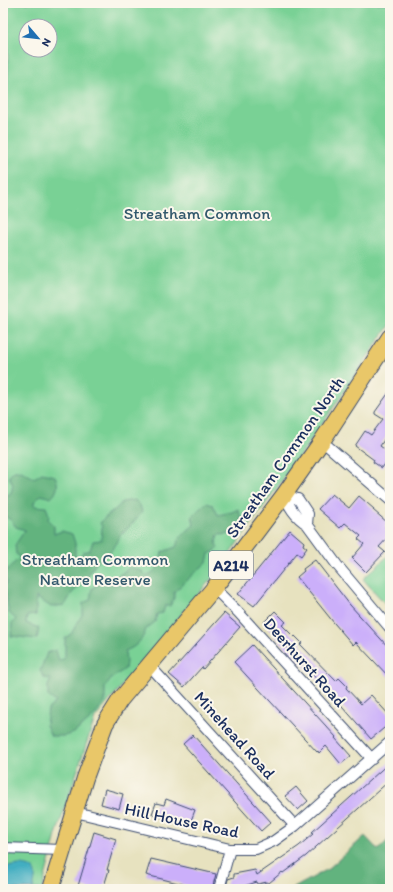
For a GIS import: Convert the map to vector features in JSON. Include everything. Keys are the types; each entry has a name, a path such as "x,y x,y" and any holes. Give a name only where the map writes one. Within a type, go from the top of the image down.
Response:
{"main road":[{"name":"Streatham Common North","path":"51,889 105,724 120,700 214,588 284,495 322,441 390,336"}],"street":[{"path":"322,441 390,500"},
{"path":"284,495 291,510 301,521 306,524 337,565 390,628"},
{"name":"Deerhurst Road","path":"214,588 238,612 372,759"},
{"name":"Minehead Road","path":"150,666 159,674 295,826"},
{"name":"Hill House Road","path":"75,812 230,849 256,849 274,842 295,826 390,742"},
{"path":"3,848 63,850"},
{"path":"219,889 230,849"}],"green space":[{"name":"Streatham Common","path":"7,3 390,3 390,324 316,433 216,573 95,718 56,835 42,889 3,889 3,148 8,71"},
{"path":"14,471 21,471 34,478 42,473 55,476 57,488 55,493 51,498 41,495 34,502 34,506 46,507 49,515 48,520 54,526 54,534 62,531 72,534 75,543 75,556 79,557 83,552 90,550 93,541 101,540 102,527 100,523 122,502 135,500 140,505 142,512 120,535 117,543 109,553 97,562 83,583 72,593 65,605 51,607 36,597 36,615 27,616 26,623 39,628 37,639 11,636 12,623 16,619 9,613 4,586 7,581 4,578 4,573 20,557 16,554 15,545 25,530 16,527 11,520 3,515 6,496 11,493 13,485 9,476"},
{"path":"206,503 213,505 218,515 238,509 241,517 240,527 232,534 218,535 216,544 218,547 215,551 209,554 207,562 174,592 174,598 170,606 165,606 163,613 157,614 155,622 146,629 143,637 138,643 125,651 125,669 113,677 105,687 105,702 94,716 74,733 64,736 51,736 46,725 48,709 56,702 48,696 48,686 51,679 44,678 40,671 47,653 56,650 59,661 65,658 65,638 71,634 83,613 83,603 90,600 92,588 103,582 105,584 120,584 118,576 130,567 142,571 147,576 151,574 158,566 162,552 176,547 181,536 194,525 192,516"},
{"path":"390,554 390,609 363,579"},
{"path":"365,836 378,850 390,838 390,889 292,889 328,869"}],"water":[{"path":"19,865 30,867 35,872 33,889 3,889 3,869"}],"building":[{"path":"390,391 390,431 380,446 390,453 390,457 382,468 355,446 365,431 371,435 383,419 375,414 375,412"},
{"path":"332,494 349,508 359,496 388,523 385,527 390,532 390,535 379,547 385,552 366,572 352,558 364,544 358,539 361,536 345,523 340,528 318,509"},
{"path":"290,530 304,542 303,545 307,548 301,556 297,553 254,606 238,594"},
{"path":"315,560 350,605 390,649 390,678 356,642 353,645 297,577 304,571 303,569"},
{"path":"275,611 286,622 282,625 302,643 300,644 336,681 339,678 361,704 371,695 390,716 390,723 371,739 335,698 273,634 274,633 264,622"},
{"path":"224,613 240,627 203,669 202,667 184,687 169,674"},
{"path":"252,645 336,737 335,738 351,756 341,764 326,746 319,753 318,751 317,752 234,662"},
{"path":"193,735 271,822 261,831 183,744"},
{"path":"390,762 390,780 306,856 283,873 282,872 269,883 258,884 257,882 234,889 226,887 228,879 234,877 234,874 255,870 257,875 299,846 313,834 312,832"},
{"path":"296,787 308,801 298,810 285,796"},
{"path":"105,789 123,794 119,809 101,804"},
{"path":"166,799 195,810 189,826 181,822 181,824 152,814 156,803 164,805"},
{"path":"94,832 116,839 103,889 89,889 78,886"},
{"path":"151,859 216,874 212,889 202,889 146,875"}],"park label":[{"name":"Streatham Common Nature Reserve","path":"95,569"}]}
